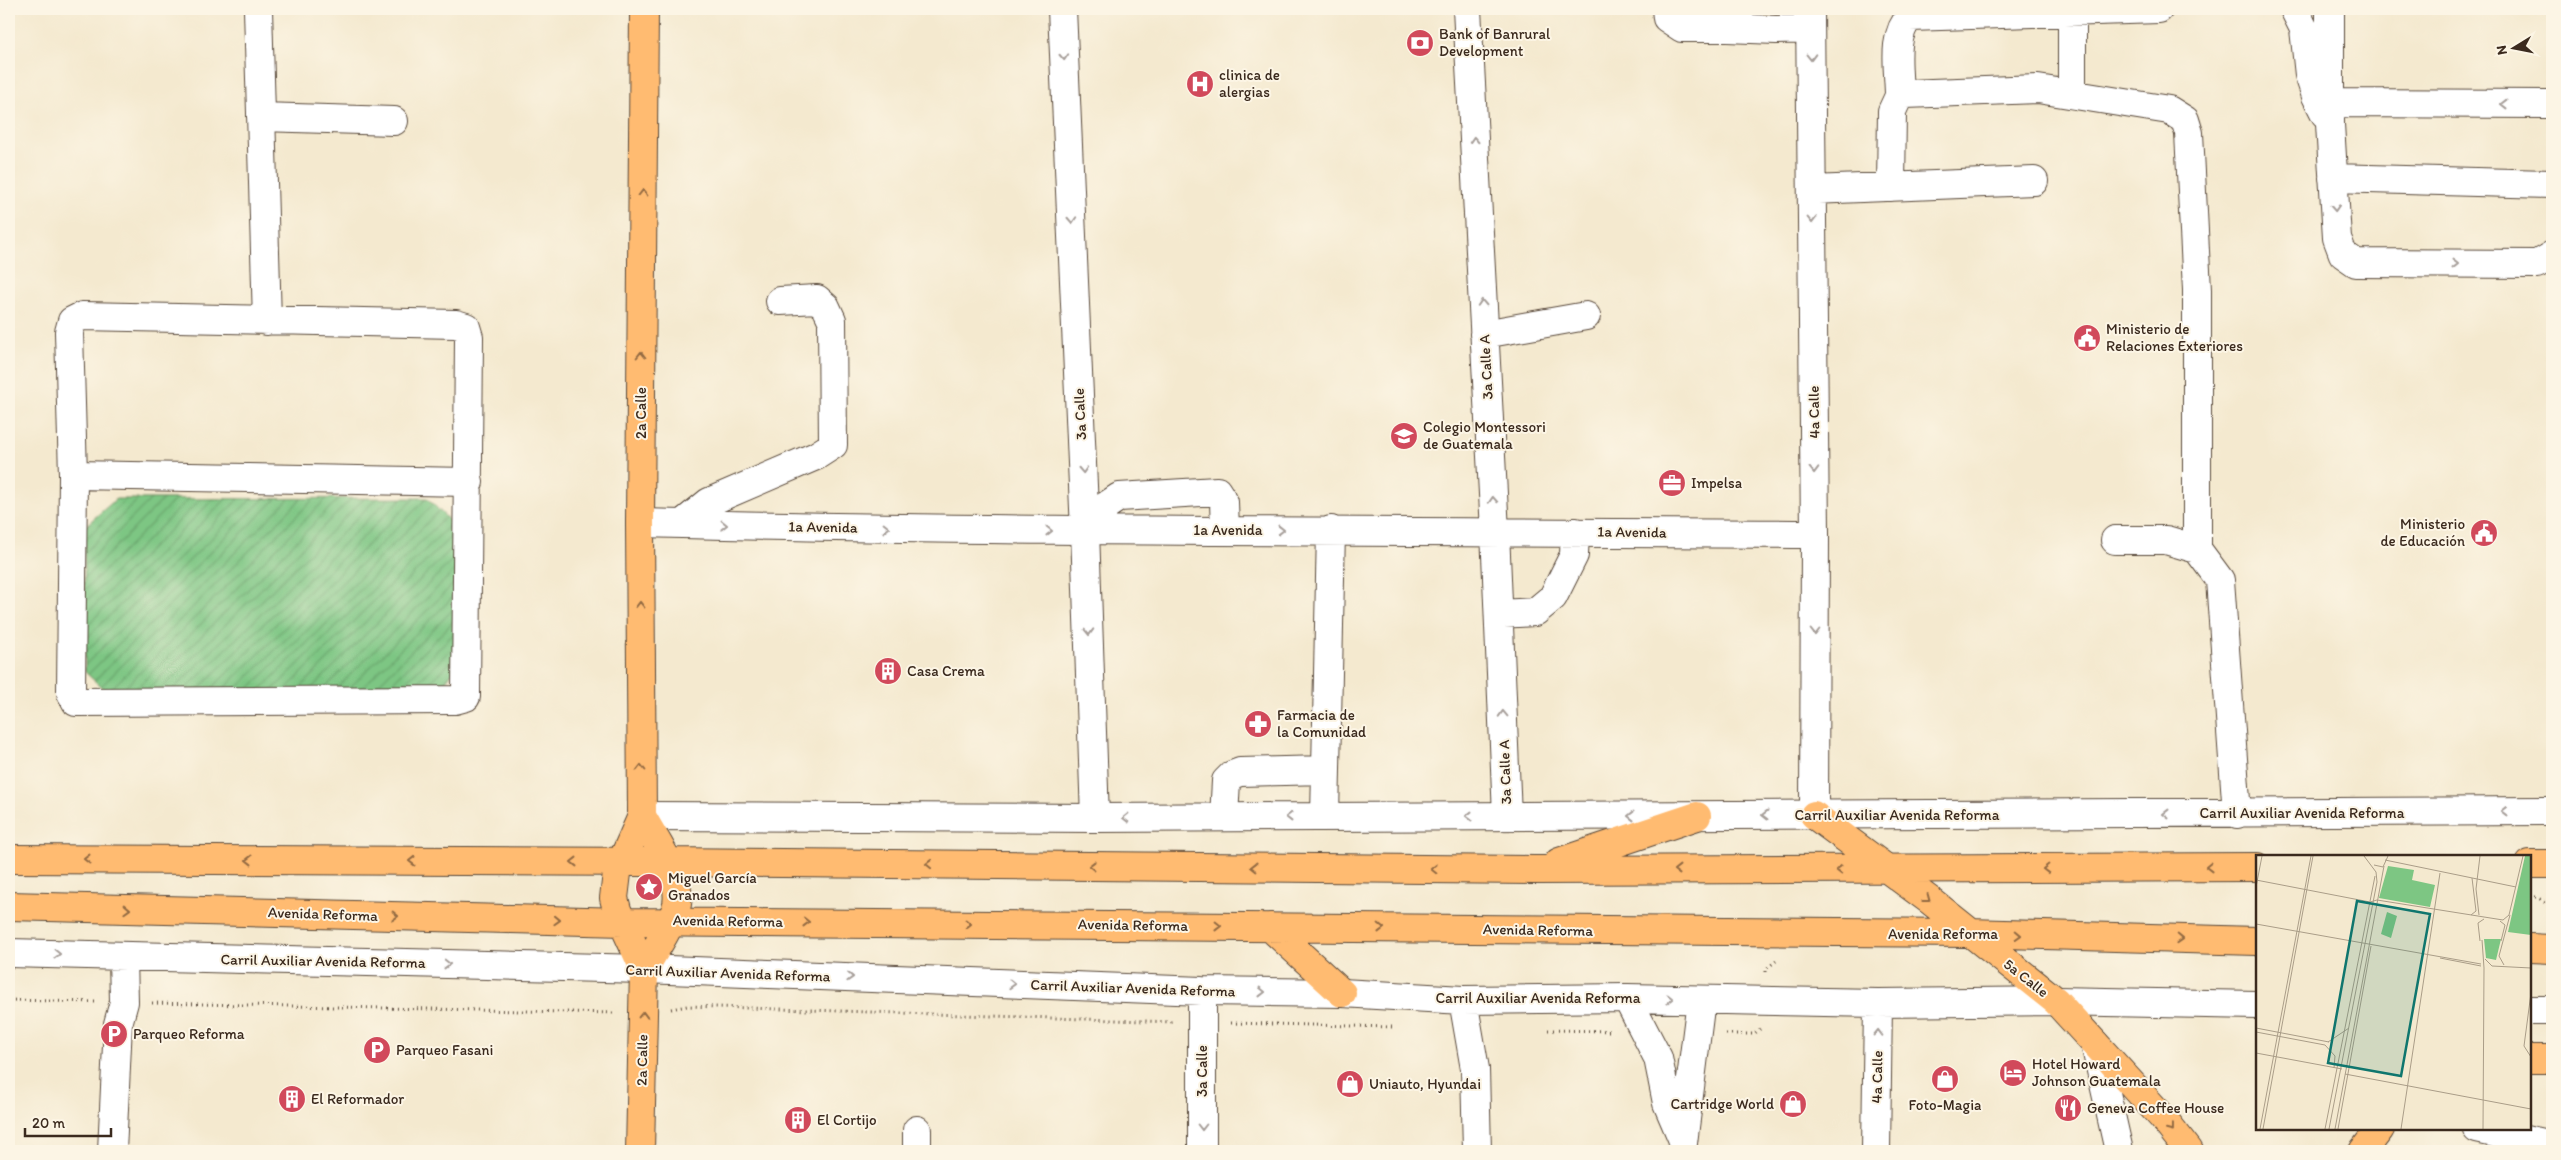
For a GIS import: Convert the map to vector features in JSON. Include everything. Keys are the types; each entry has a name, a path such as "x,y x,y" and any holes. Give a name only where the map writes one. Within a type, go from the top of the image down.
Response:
{"main road":[{"name":"2a Calle","path":"640,1151 644,969 617,910 614,885 642,816 640,523 644,9"},
{"name":"5a Calle","path":"1814,815 2056,1001 2163,1118 2189,1151"},
{"name":"2a Calle","path":"642,816 666,862 672,869 677,887 676,905 670,921 644,969"},
{"path":"1535,870 1697,816"},
{"path":"9,859 666,862 1535,870 2256,867"},
{"path":"2531,864 2552,864"},
{"name":"Avenida Reforma","path":"9,906 623,922 1969,934 2256,941"},
{"path":"1270,927 1342,993"},
{"path":"2531,948 2552,948"},
{"path":"2531,1059 2552,1059"},
{"path":"2363,1151 2379,1130"}],"street":[{"path":"258,9 267,321"},
{"name":"3a Calle","path":"1062,9 1085,526 1095,818"},
{"name":"3a Calle A","path":"1467,9 1495,531 1507,816"},
{"path":"1666,9 1667,18 1682,28 1732,18 1776,30 1810,19"},
{"path":"1891,187 1892,111 1899,96 1898,36 1910,17 2071,10 2159,9"},
{"path":"2294,9 2304,29 2309,75 2316,96 2330,114"},
{"path":"2330,9 2330,114 2337,238 2343,254 2356,263 2537,264 2552,255"},
{"path":"2071,10 2072,94"},
{"name":"4a Calle","path":"1810,19 1815,534 1814,815"},
{"path":"1899,96 2038,89 2169,110 2185,120 2189,133 2197,290 2197,549 2220,580 2237,814"},
{"path":"2330,114 2552,104"},
{"path":"261,117 394,121"},
{"path":"2334,178 2552,184"},
{"path":"1812,190 2034,181"},
{"path":"682,524 710,502 816,456 833,445 832,320 826,307 817,299 780,301"},
{"path":"82,316 267,321 456,324 466,326 470,337 466,697 456,700 76,702 71,693 72,475 68,332 72,320 82,316"},
{"path":"1484,334 1586,316"},
{"path":"72,475 469,482"},
{"path":"1085,526 1119,497 1217,491 1224,502 1225,530"},
{"name":"1a Avenida","path":"640,523 1085,526 1225,530 1815,534"},
{"path":"1325,817 1332,530"},
{"path":"1498,614 1535,612 1553,598 1574,555 1574,532"},
{"path":"2115,540 2166,540 2197,549"},
{"path":"1224,817 1226,781 1232,775 1240,772 1325,770"},
{"name":"Carril Auxiliar Avenida Reforma","path":"642,816 1095,818 2552,811"},
{"name":"Carril Auxiliar Avenida Reforma","path":"9,953 644,969 1202,991 1342,993 1463,1000 1627,998 1878,1003 2056,1001 2256,1005"},
{"path":"112,1151 118,1024 124,1002 123,956"},
{"name":"3a Calle","path":"1202,991 1202,1151"},
{"path":"1627,998 1658,1058 1668,1103 1682,1145"},
{"path":"1463,1000 1475,1069 1477,1151"},
{"path":"1682,1145 1701,1000"},
{"name":"4a Calle","path":"1876,1151 1878,1003"},
{"path":"2531,1010 2552,1010"},
{"path":"2095,1044 2119,1151"},
{"path":"2481,1130 2552,1146"}],"path":[{"path":"2531,897 2536,897 2552,905"}],"green space":[{"path":"427,498 461,532 456,668 434,698 111,696 85,672 84,527 116,499"}],"place":[{"name":"Bank of Banrural Development","path":"1420,43"},
{"name":"clinica de alergias","path":"1200,84"},
{"name":"Ministerio de Relaciones Exteriores","path":"2087,338"},
{"name":"Colegio Montessori de Guatemala","path":"1404,436"},
{"name":"Impelsa","path":"1672,483"},
{"name":"Ministerio de Educación","path":"2484,533"},
{"name":"Casa Crema","path":"888,671"},
{"name":"Farmacia de la Comunidad","path":"1258,724"},
{"name":"Miguel García Granados","path":"649,887"},
{"name":"Parqueo Reforma","path":"114,1034"},
{"name":"Parqueo Fasani","path":"377,1050"},
{"name":"Hotel Howard Johnson Guatemala","path":"2013,1073"},
{"name":"Foto-Magia","path":"1945,1079"},
{"name":"Uniauto, Hyundai","path":"1350,1084"},
{"name":"El Reformador","path":"292,1099"},
{"name":"Cartridge World","path":"1793,1104"},
{"name":"Geneva Coffee House","path":"2068,1108"},
{"name":"El Cortijo","path":"798,1120"}]}
